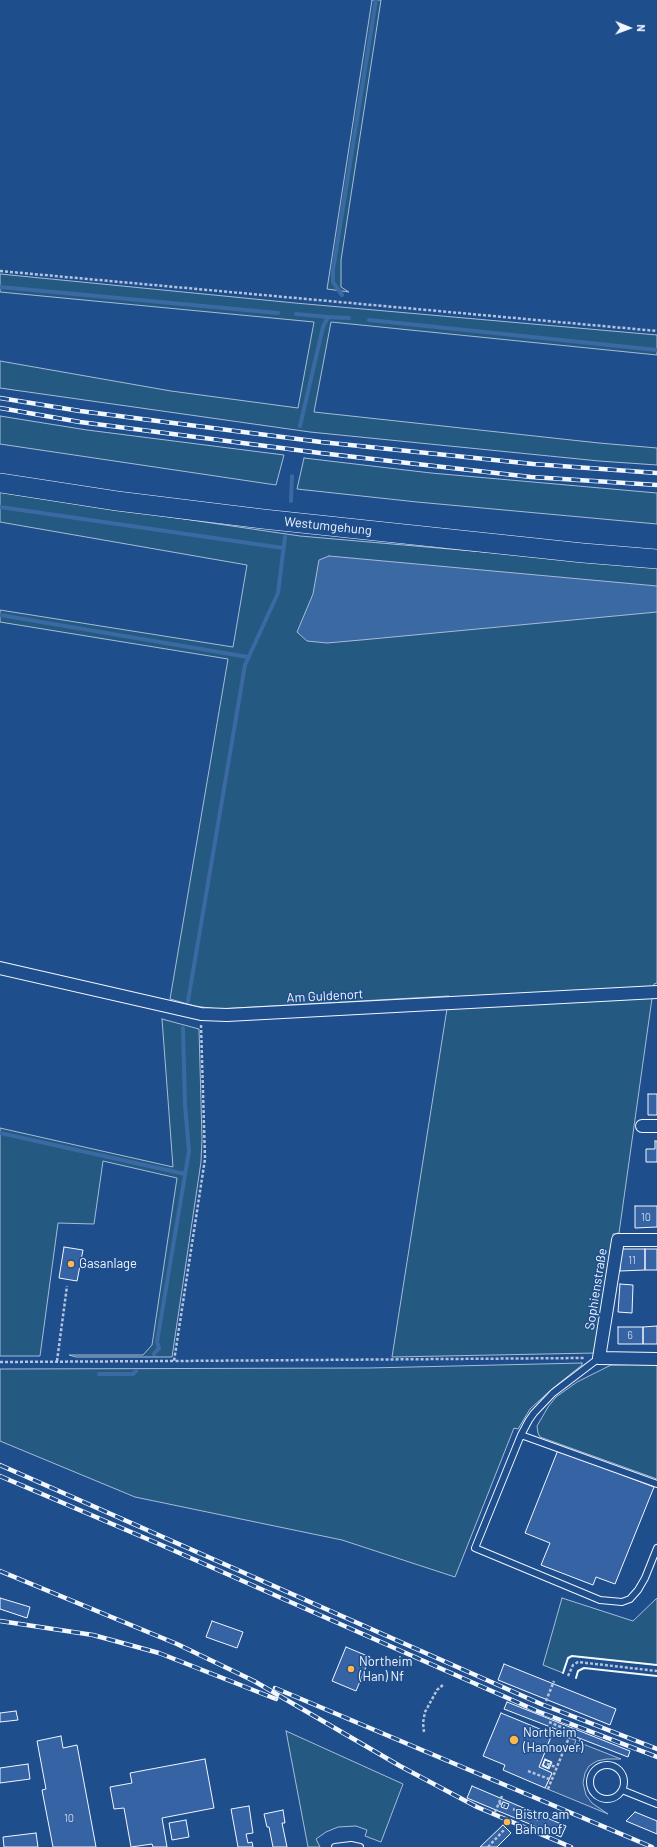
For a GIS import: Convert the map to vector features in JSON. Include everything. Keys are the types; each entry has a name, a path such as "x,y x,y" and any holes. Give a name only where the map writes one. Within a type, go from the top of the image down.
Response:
{"main road":[{"name":"Westumgehung","path":"0,482 117,500 263,519 657,559"}],"street":[{"name":"Am Guldenort","path":"0,968 201,1014 227,1015 657,992"},
{"path":"642,1126 657,1126"},
{"name":"Sophienstraße","path":"600,1358 618,1240 657,1240"},
{"path":"600,1358 657,1359"}],"lane":[{"path":"600,1358 553,1393 534,1412 521,1435 476,1548 600,1600 622,1602 630,1599 646,1578 657,1548"},
{"path":"521,1435 657,1484"},
{"path":"606,1766 617,1769 623,1778 622,1790 619,1794 610,1799 600,1798 595,1795 590,1786 592,1775 595,1770 606,1766"},
{"path":"622,1790 657,1804"},
{"path":"335,1847 351,1845 360,1847"}],"path":[{"path":"0,271 657,331"},
{"path":"174,1361 205,1159 201,1014"},
{"path":"57,1361 67,1286"},
{"path":"0,1362 600,1358"},
{"path":"568,1676 572,1665 578,1662 657,1671"},
{"path":"546,1701 554,1682"},
{"path":"424,1732 423,1723 425,1712 437,1690 444,1684"},
{"path":"550,1690 556,1692"},
{"path":"549,1722 573,1732"},
{"path":"548,1789 570,1735"},
{"path":"577,1746 581,1739"},
{"path":"547,1764 556,1767"},
{"path":"528,1771 549,1779"},
{"path":"495,1812 502,1796"},
{"path":"499,1803 505,1806"},
{"path":"513,1809 538,1820"},
{"path":"488,1847 504,1830"}],"shaded area":[{"path":"372,0 381,0 341,260 341,287 349,292 327,289"},
{"path":"0,274 295,303 657,335 657,355 331,322 314,412 657,448 657,465 599,461 310,432 0,388 0,361 171,391 298,408 314,322 0,292"},
{"path":"0,416 87,430 284,455 276,485 0,444"},
{"path":"304,458 431,473 657,493 657,524 417,502 297,489"},
{"path":"0,492 300,536 657,567 657,983 654,984 619,1233 613,1234 596,1353 392,1357 449,996 217,1009 195,1006 170,999 228,659 0,622 0,610 233,647 247,565 0,522"},
{"path":"329,556 657,586 657,612 327,643 307,641 297,632 313,594 319,560"},
{"path":"162,1019 199,1029 202,1139 201,1162 172,1357 76,1357 69,1355 143,1355 152,1345 177,1178 103,1161 94,1224 58,1223 40,1356 0,1356 0,1128 173,1167"},
{"path":"582,1363 582,1365 530,1409 518,1429 514,1428 455,1577 342,1540 135,1497 0,1441 0,1369 369,1368"},
{"path":"657,1364 657,1479 540,1437 537,1426 548,1407 556,1397 577,1382 611,1365"},
{"path":"562,1598 633,1621 657,1598 657,1665 572,1656 568,1659 563,1673 543,1665"},
{"path":"286,1731 403,1784 381,1842 365,1836 367,1830 356,1826 338,1827 326,1832 316,1839 320,1847 308,1847"},
{"path":"552,1734 576,1740 574,1746 580,1749 583,1744 621,1759 597,1761 589,1766 585,1773 583,1783 586,1795 592,1803 608,1814 545,1788 552,1773 539,1767"}],"building":[{"path":"648,1094 657,1094 657,1115 648,1115"},
{"path":"655,1141 657,1141 657,1162 646,1162 646,1149 655,1149"},
{"path":"635,1206 657,1206 657,1227 635,1228"},
{"name":"Gasanlage","path":"64,1247 83,1250 77,1281 59,1278"},
{"path":"620,1249 645,1249 645,1270 620,1271"},
{"path":"645,1249 657,1249 657,1270 645,1270"},
{"path":"620,1284 633,1285 632,1313 618,1312"},
{"path":"657,1326 657,1344 643,1344 643,1327"},
{"path":"618,1327 643,1327 643,1344 618,1344"},
{"path":"558,1450 654,1487 615,1584 596,1577 593,1585 541,1565 550,1543 525,1533"},
{"path":"0,1598 30,1607 27,1618 0,1609"},
{"path":"212,1621 243,1632 237,1648 206,1637"},
{"name":"Northeim (Han) Nf","path":"346,1647 370,1657 356,1691 332,1681"},
{"path":"504,1664 616,1709 610,1725 498,1680"},
{"path":"507,1702 630,1751 628,1757 504,1709"},
{"path":"16,1711 18,1720 0,1722 0,1713"},
{"path":"501,1713 552,1734 539,1767 552,1773 545,1788 503,1770 505,1765 483,1756"},
{"path":"61,1736 63,1748 77,1745 96,1847 53,1847 42,1790 46,1789 37,1741"},
{"path":"205,1759 214,1808 162,1818 167,1847 153,1847 152,1844 131,1847 124,1808 114,1809 110,1787 132,1783 130,1773"},
{"path":"545,1759 552,1762 549,1769 542,1766","holes":["545,1760 551,1762 548,1768 543,1765"]},
{"path":"545,1760 551,1762 548,1768 543,1765"},
{"path":"28,1764 30,1779 0,1783 0,1768"},
{"path":"472,1786 566,1826 561,1837 467,1798"},
{"path":"503,1802 509,1804 507,1809 501,1807"},
{"path":"249,1806 253,1833 246,1834 248,1843 252,1842 253,1847 238,1847 231,1809"},
{"path":"283,1810 285,1823 282,1823 287,1847 273,1847 269,1827 267,1827 264,1814"},
{"path":"635,1812 657,1821 657,1834 626,1821"},
{"path":"186,1820 189,1837 172,1840 169,1823"},
{"path":"503,1825 511,1833 497,1847 480,1847"},
{"path":"36,1833 38,1847 4,1847 3,1837"}],"waterway":[{"path":"342,295 333,282 333,270 376,0"},
{"path":"0,287 278,313"},
{"path":"296,314 328,317"},
{"path":"300,426 323,327 328,317 349,318"},
{"path":"369,320 657,350"},
{"path":"291,501 292,476"},
{"path":"0,507 283,548"},
{"path":"188,1001 245,665 278,593 285,537"},
{"path":"0,615 248,657"},
{"path":"154,1354 159,1348 157,1342 189,1151 185,1105 183,1028"},
{"path":"0,1133 185,1174"},
{"path":"99,1374 133,1374 136,1371"}],"railway":[{"path":"0,398 80,411 321,442 533,464 657,473"},
{"path":"0,408 80,422 320,453 531,477 657,485"},
{"path":"0,1465 541,1704 657,1749"},
{"path":"0,1476 159,1544 537,1711 657,1757"},
{"path":"0,1571 177,1644 254,1681 400,1766 477,1807 571,1847"},
{"path":"0,1621 93,1635 159,1653 276,1699"},
{"path":"275,1688 652,1847"}],"wall":[{"path":"563,1673 568,1658 572,1656 657,1665"},
{"path":"576,1678 578,1671 584,1668 657,1676"}],"place":[{"name":"Gasanlage","path":"71,1264"},
{"name":"Northeim (Han) Nf","path":"351,1669"},
{"name":"Northeim (Hannover)","path":"514,1740"},
{"name":"Bistro am Bahnhof","path":"507,1822"}]}
